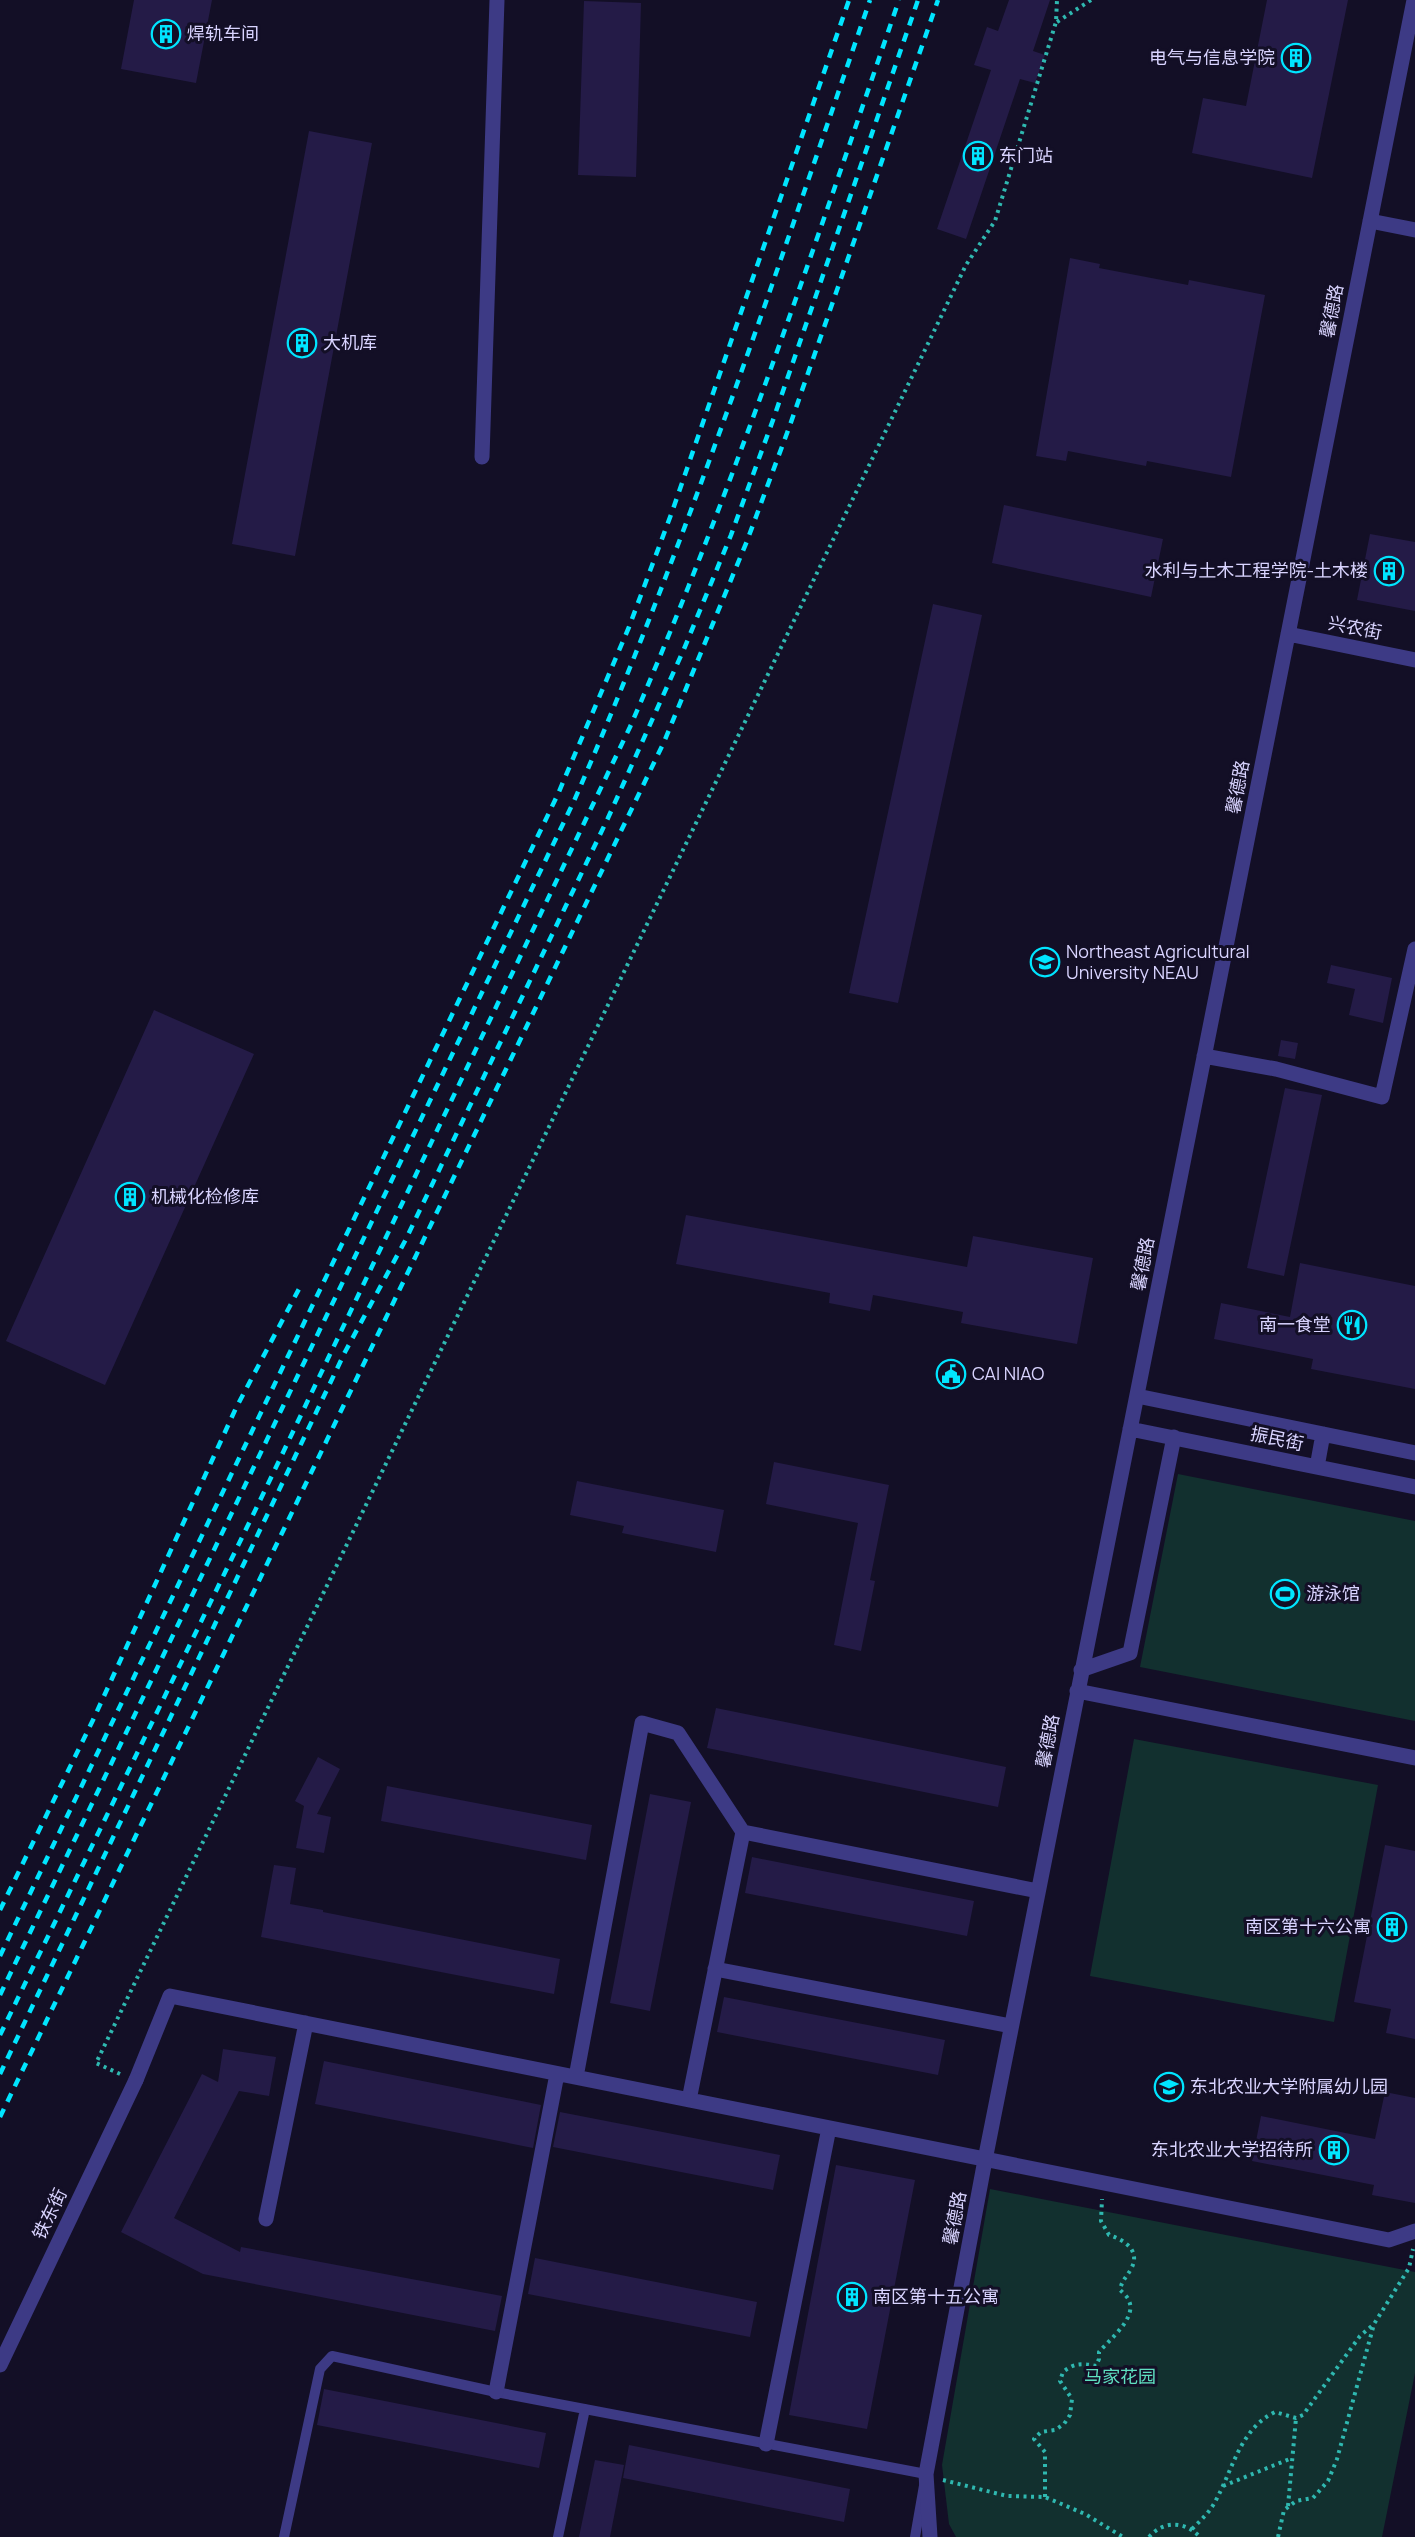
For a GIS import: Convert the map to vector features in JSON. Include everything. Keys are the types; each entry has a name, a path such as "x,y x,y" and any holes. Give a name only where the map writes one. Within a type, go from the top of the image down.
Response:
{"street":[{"path":"482,457 497,0"},
{"name":"馨德路","path":"930,2537 926,2474 985,2160 1414,0"},
{"path":"1370,220 1415,230"},
{"name":"兴农街","path":"1288,634 1415,660"},
{"path":"1204,1056 1276,1069 1382,1097 1415,949"},
{"name":"振民街","path":"1137,1396 1415,1453"},
{"name":"振民街","path":"1130,1429 1415,1487"},
{"path":"1317,1467 1323,1434"},
{"path":"1081,1670 1130,1653 1173,1437"},
{"path":"1077,1691 1415,1758"},
{"path":"576,2078 642,1723 678,1733 743,1832 689,2100"},
{"path":"743,1832 1038,1891"},
{"path":"715,1969 1011,2026"},
{"name":"铁东街","path":"0,2365 136,2080 170,1996 306,2023"},
{"path":"266,2218 306,2023 1389,2240 1415,2231"},
{"path":"496,2392 557,2074"},
{"path":"766,2444 829,2128"}],"lane":[{"path":"288,2536 320,2369 332,2356 496,2392 926,2474 915,2537"},
{"path":"558,2537 585,2409"}],"path":[{"path":"136,2080 96,2063 966,265 995,220 1056,22 1057,0"},
{"path":"1056,22 1091,0"},
{"path":"1045,2497 1045,2452 1034,2439 1041,2432 1055,2430 1064,2424 1070,2415 1072,2399 1060,2381 1063,2372 1071,2366 1082,2363 1096,2366 1099,2352 1127,2320 1131,2311 1130,2301 1120,2290 1122,2280 1131,2269 1134,2258 1131,2247 1120,2238 1109,2235 1101,2221 1102,2183"},
{"path":"1278,2537 1282,2513 1287,2506 1296,2501 1313,2498 1328,2481 1337,2458 1374,2324 1409,2268 1415,2239"},
{"path":"1192,2529 1211,2510 1252,2428 1263,2418 1275,2412 1296,2418 1303,2415 1360,2336 1374,2324"},
{"path":"1287,2506 1296,2418"},
{"path":"1222,2487 1292,2457"},
{"path":"926,2474 964,2487 1007,2496 1045,2497 1085,2514 1124,2537"},
{"path":"1149,2537 1163,2525 1183,2525 1192,2529 1200,2537"}],"green space":[{"name":"游泳馆","path":"1178,1474 1415,1521 1415,1721 1140,1667"},
{"path":"1134,1739 1378,1785 1334,2022 1090,1976"},
{"name":"马家花园","path":"990,2189 1415,2272 1415,2373 1382,2537 956,2537 949,2524 942,2465"}],"building":[{"name":"焊轨车间","path":"134,0 212,0 196,83 121,69"},
{"name":"东门站","path":"1009,0 1050,0 1033,51 1045,55 1035,83 1020,79 966,239 937,229 991,70 974,65 987,27 998,31"},
{"name":"电气与信息学院","path":"1267,0 1348,0 1312,178 1192,153 1203,98 1246,106"},
{"path":"584,1 641,3 636,177 578,175"},
{"name":"大机库","path":"309,131 372,143 295,556 232,544"},
{"path":"1070,258 1100,264 1099,268 1188,285 1189,280 1265,295 1231,477 1147,461 1146,466 1068,451 1066,461 1036,456"},
{"path":"1004,505 1163,539 1151,597 992,563"},
{"name":"水利与土木工程学院-土木楼","path":"1370,534 1415,542 1415,611 1357,600"},
{"path":"933,604 982,615 898,1003 849,993"},
{"path":"1331,965 1392,978 1383,1023 1349,1015 1355,989 1327,983"},
{"name":"机械化检修库","path":"154,1010 254,1054 105,1385 6,1341"},
{"path":"1281,1040 1298,1043 1295,1059 1278,1056"},
{"path":"1285,1088 1322,1095 1284,1276 1247,1268"},
{"path":"686,1215 967,1267 973,1236 1093,1258 1077,1344 961,1323 963,1312 873,1295 870,1311 829,1303 830,1293 676,1264"},
{"name":"南一食堂","path":"1300,1263 1415,1286 1415,1389 1311,1369 1313,1359 1214,1339 1221,1303 1290,1317"},
{"path":"774,1462 889,1485 870,1580 875,1581 861,1651 834,1645 858,1523 766,1504"},
{"path":"577,1481 724,1510 716,1552 622,1533 624,1526 570,1515"},
{"path":"716,1708 1006,1767 998,1807 707,1748"},
{"path":"318,1757 340,1769 317,1814 331,1817 324,1853 296,1848 304,1806 295,1801"},
{"path":"387,1786 592,1825 586,1860 381,1821"},
{"path":"650,1794 691,1802 650,2011 610,2003"},
{"name":"南区第十六公寓","path":"1385,1845 1415,1851 1415,2039 1386,2033 1391,2009 1354,2002"},
{"path":"752,1857 974,1901 967,1936 745,1893"},
{"path":"274,1865 296,1868 290,1904 560,1959 554,1994 261,1937"},
{"path":"724,1997 945,2040 938,2075 717,2032"},
{"path":"223,2049 276,2057 269,2096 239,2091 174,2218 240,2252 241,2247 502,2296 495,2331 203,2274 121,2232 202,2074 218,2082"},
{"path":"324,2061 541,2105 533,2148 315,2104"},
{"name":"东北农业大学招待所","path":"1385,2092 1415,2098 1415,2203 1372,2195 1374,2185 1252,2161 1261,2116 1375,2139"},
{"path":"560,2112 780,2155 773,2190 553,2147"},
{"name":"南区第十五公寓","path":"836,2165 915,2180 867,2429 789,2415"},
{"path":"535,2258 757,2302 750,2337 528,2294"},
{"path":"324,2389 546,2433 539,2468 317,2425"},
{"path":"629,2445 850,2489 844,2522 623,2478"},
{"path":"595,2460 624,2465 610,2537 579,2537"}],"railway":[{"path":"0,1956 558,794 629,627 672,512 849,0"},
{"path":"0,1995 574,801 655,604 730,404 870,0"},
{"path":"0,2035 267,1486 630,727 704,548 772,366 899,0"},
{"path":"0,2074 345,1352 405,1241 608,818 684,649 731,535 773,420 918,0"},
{"path":"0,2117 664,742 747,541 790,425 938,0"},
{"path":"0,1910 93,1720 236,1408 300,1287"}],"place":[{"name":"焊轨车间","path":"166,34"},
{"name":"电气与信息学院","path":"1296,58"},
{"name":"东门站","path":"978,156"},
{"name":"大机库","path":"302,343"},
{"name":"水利与土木工程学院-土木楼","path":"1389,571"},
{"name":"Northeast Agricultural University NEAU","path":"1045,962"},
{"name":"机械化检修库","path":"130,1197"},
{"name":"南一食堂","path":"1352,1325"},
{"name":"CAI NIAO","path":"951,1374"},
{"name":"游泳馆","path":"1285,1594"},
{"name":"南区第十六公寓","path":"1392,1927"},
{"name":"东北农业大学附属幼儿园","path":"1169,2087"},
{"name":"东北农业大学招待所","path":"1334,2150"},
{"name":"南区第十五公寓","path":"852,2297"}]}
